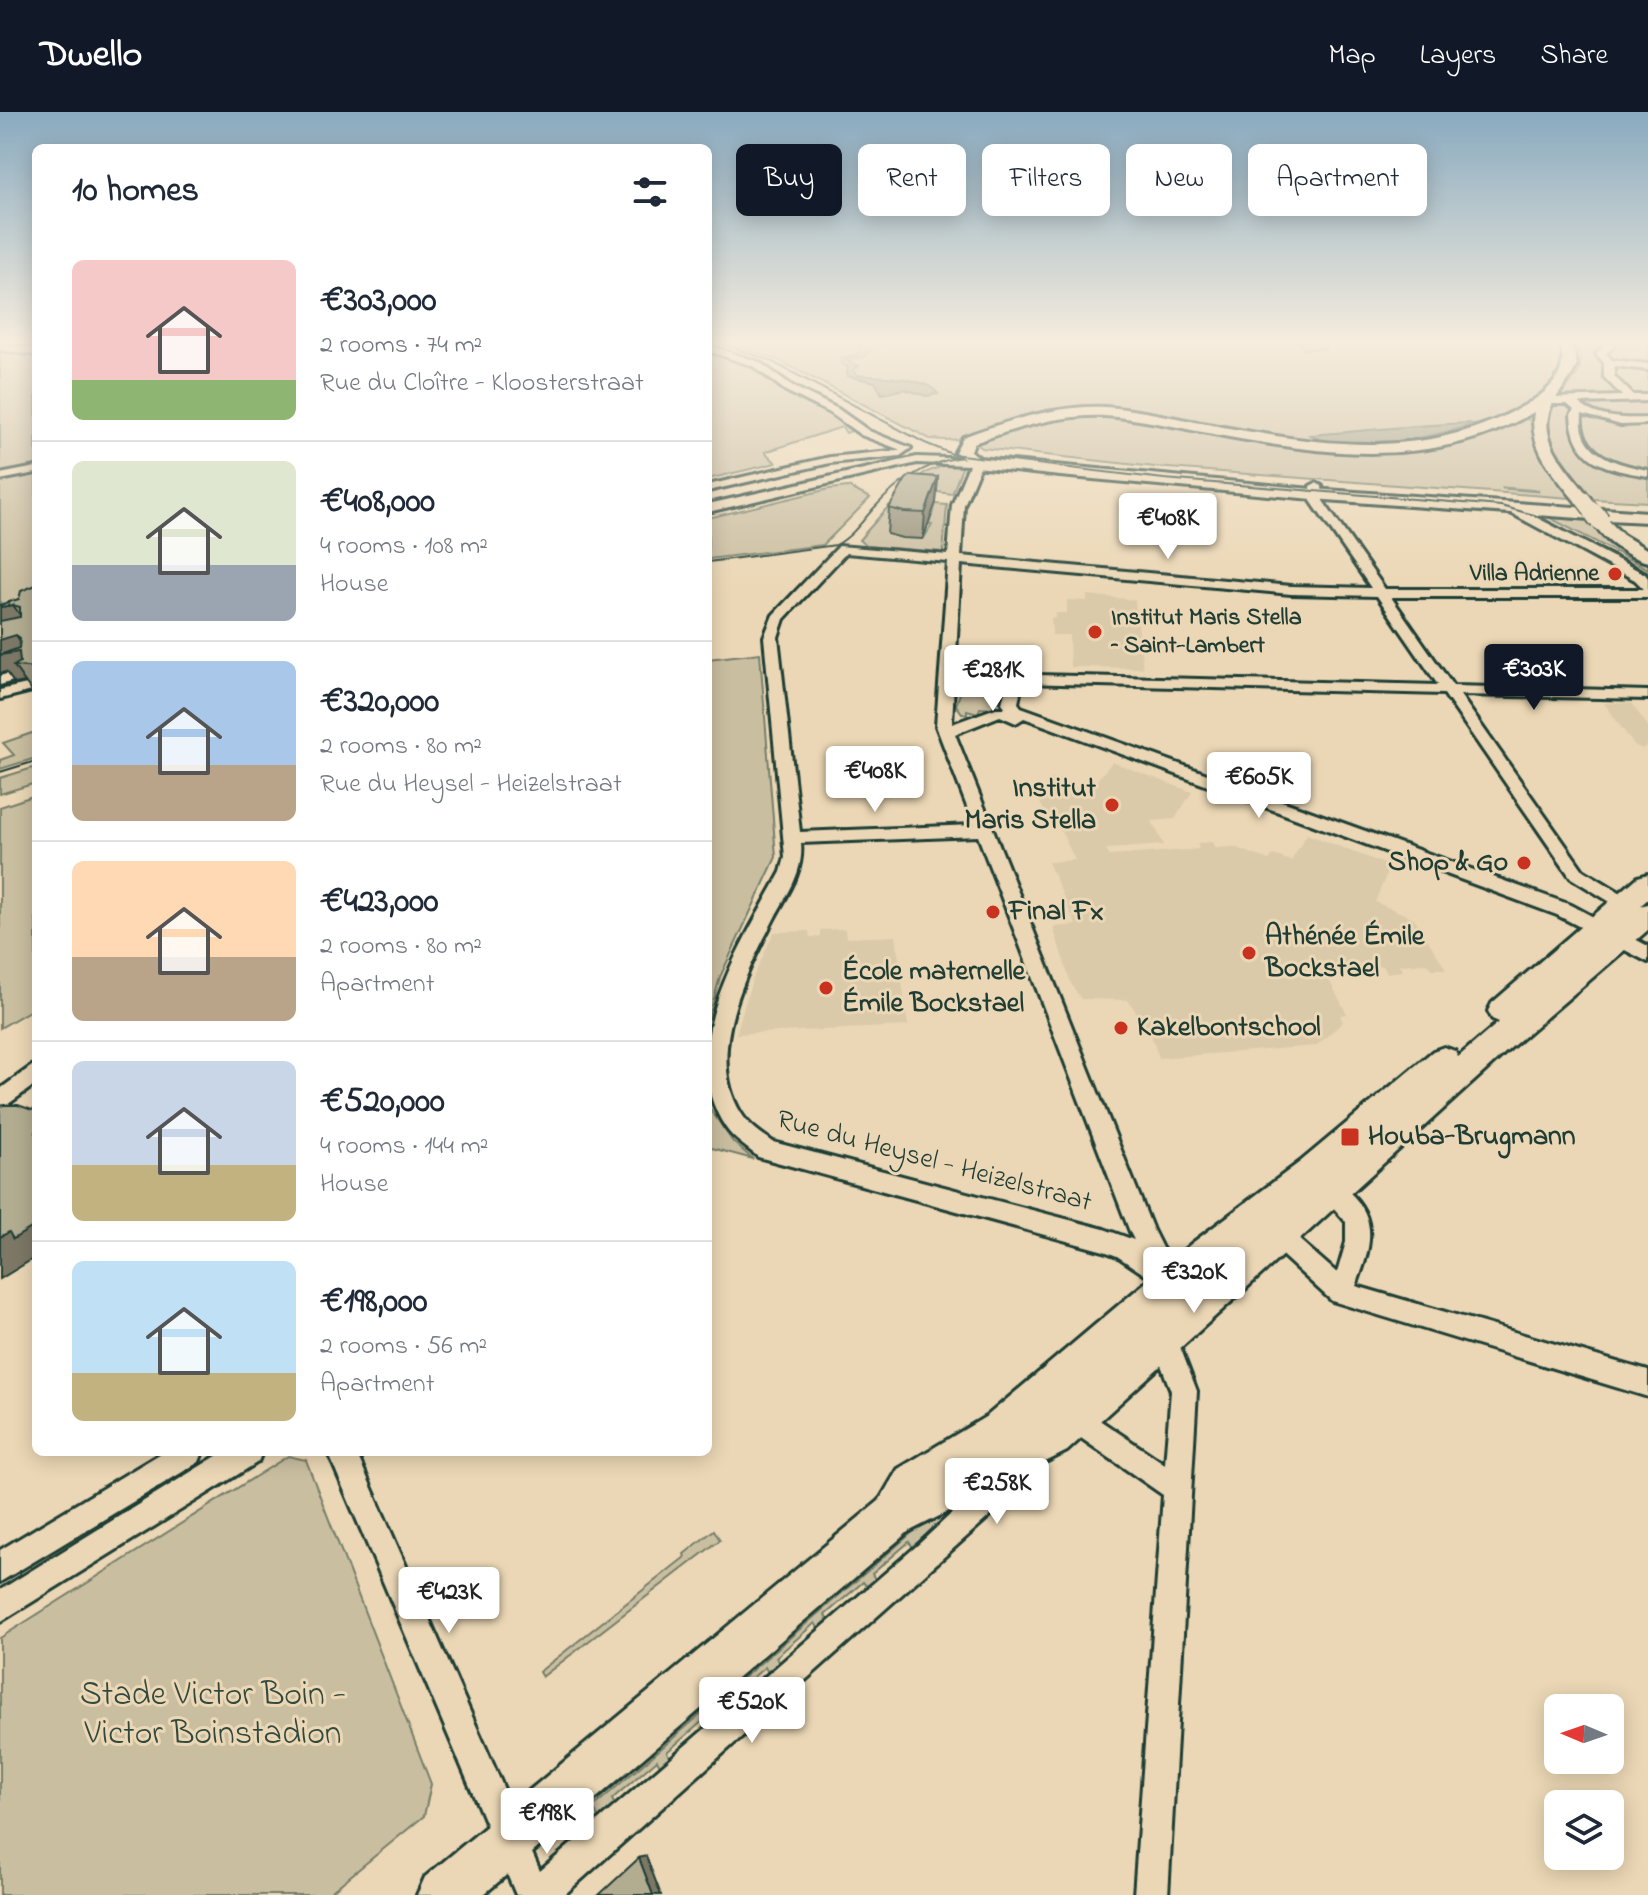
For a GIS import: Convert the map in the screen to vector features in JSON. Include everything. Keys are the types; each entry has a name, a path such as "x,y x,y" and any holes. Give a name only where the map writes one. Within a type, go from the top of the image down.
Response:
{"main road":[{"path":"894,1516 911,1511 1044,1443 1074,1418 1164,1339 1267,1227 1610,932 1641,913 1648,884"},
{"path":"443,1895 894,1516 913,1484 1001,1430 1175,1281 1267,1227"}],"street":[{"path":"852,425 915,452 936,455 1515,510 1648,517"},
{"path":"946,730 958,502 970,457 968,440 1014,425"},
{"path":"1195,425 1306,444 1354,448 1412,446 1474,435 1499,425"},
{"path":"1541,425 1543,440 1557,465 1600,521 1617,539 1648,557"},
{"path":"1576,425 1586,451 1615,467 1648,473"},
{"path":"712,487 830,460 915,452"},
{"path":"712,507 936,455"},
{"path":"830,460 848,461 855,465 856,470 848,476"},
{"path":"0,477 32,471"},
{"path":"755,479 749,483 749,488 769,492"},
{"path":"1316,490 1648,509"},
{"path":"1316,490 1317,501 1579,876 1580,893 1551,905"},
{"path":"1515,510 1640,577 1648,586"},
{"name":"Rue du Heysel - Heizelstraat","path":"954,560 843,549 785,610 771,633 794,857 790,872 736,977 716,1052 715,1083 732,1121 753,1142 777,1153 1134,1240"},
{"path":"954,560 1284,590 1648,593"},
{"path":"0,681 32,670"},
{"path":"950,671 1025,681"},
{"path":"950,671 945,730 1134,1240 1175,1281 1164,1339 1184,1391 1151,1895"},
{"path":"946,730 955,692 963,680 1648,695"},
{"path":"946,730 1001,711 1019,710 1025,681"},
{"path":"1025,681 1015,690 1010,703 1016,710 1551,905 1610,932 1648,955"},
{"path":"0,695 32,687"},
{"path":"793,838 983,830"},
{"path":"1579,876 1641,913"},
{"path":"0,1101 32,1075"},
{"path":"1321,1181 1355,1214 1358,1228 1341,1293"},
{"path":"1267,1227 1341,1293 1648,1384"},
{"path":"1074,1418 1178,1489"},
{"path":"0,1567 182,1456"},
{"path":"0,1607 242,1456"},
{"path":"344,1456 508,1840 535,1895 930,1553 990,1497 1010,1460"}],"shaded area":[{"path":"1469,425 1437,434 1368,444 1326,441 1310,435"},
{"name":"Institut Maris Stella – Saint-Lambert","path":"1087,595 1135,600 1143,668 1070,667 1069,635 1052,635 1051,618 1055,618 1056,613 1067,613 1067,600 1087,601"},
{"path":"1604,703 1631,703 1648,726 1648,745 1642,749 1634,745"},
{"name":"Athénée Émile Bockstael","path":"1112,762 1192,792 1175,819 1152,821 1164,845 1106,849 1109,856 1199,849 1197,843 1212,842 1215,848 1234,847 1269,860 1273,855 1291,861 1307,834 1390,866 1375,902 1414,918 1446,969 1432,969 1427,963 1400,965 1403,971 1387,973 1383,966 1358,967 1361,974 1344,976 1339,969 1325,972 1347,1014 1340,1015 1343,1022 1316,1046 1159,1058 1151,1035 1128,1000 1081,999 1071,984 1053,927 1076,925 1048,862 1075,860 1053,815 1046,815 1037,796 1051,779 1087,792"},
{"name":"École maternelle Émile Bockstael","path":"845,929 846,938 896,936 908,1026 736,1034 752,980 774,932 809,931 810,937 820,937 820,930"}],"green space":[{"path":"0,425 32,425 32,614 0,617"},
{"path":"712,425 850,425 856,429 846,433 842,427 765,452 776,463 712,478"},
{"path":"903,425 1025,425 960,439 930,439"},
{"path":"1030,425 1177,425 1264,440 1424,448 1472,439 1505,425 1531,425 1551,471 1571,498 1155,467 982,448 974,442"},
{"path":"1210,425 1489,425 1436,441 1380,445 1265,435"},
{"path":"1550,425 1648,425 1648,502 1593,499 1557,452"},
{"path":"948,464 963,465 952,494 907,488 924,473"},
{"path":"848,487 870,498 823,545 712,559 712,517"},
{"path":"895,499 902,538 924,538 932,525 929,524 936,504 947,505 943,552 866,546 859,540"},
{"path":"1550,518 1589,521 1597,531 1648,560 1648,569"},
{"path":"760,653 776,857 720,977 712,1006 712,659"},
{"path":"990,686 1003,690 1001,694 1007,696 1006,704 995,709 980,708 978,713 967,710 967,714 956,705 962,688"},
{"path":"32,733 32,759 0,769 0,760 14,755 3,743"},
{"path":"32,768 32,784 0,794 0,778"},
{"path":"32,796 32,1009 0,1028 0,807"},
{"path":"712,1112 733,1142 753,1159 712,1148"},
{"name":"Stade Victor Boin - Victor Boinstadion","path":"288,1456 306,1460 431,1784 424,1816 327,1895 0,1895 0,1638"},
{"path":"977,1491 914,1549 909,1542 872,1574 876,1581 868,1588 863,1582 825,1615 829,1623 820,1631 815,1623 776,1657 780,1666 769,1675 765,1667 723,1703 727,1712 717,1721 712,1713 667,1752 671,1760 662,1769 657,1760 612,1799 616,1808 600,1822 593,1807 915,1530"},
{"path":"714,1530 720,1540 542,1677 539,1672 685,1557 684,1554"}],"building":[{"path":"911,475 938,477 925,513 889,508"},
{"path":"32,587 32,668 14,666 20,662 19,652 0,655 19,648 20,638 16,635 0,640 0,621 20,617 20,607 0,605 19,599 21,591"},
{"path":"18,1105 32,1110 32,1227 13,1239 9,1232 0,1237 0,1106"},
{"path":"639,1858 653,1895 599,1895"}],"waterway":[{"path":"1503,488 1538,491"}],"tram line":[{"path":"892,425 952,454 1164,479 1501,506 1534,515 1648,572"},
{"path":"712,561 836,545 902,483 934,464 960,457"},
{"path":"0,772 32,762"}],"place":[{"name":"Villa Adrienne","path":"1615,574"},
{"name":"Institut Maris Stella – Saint-Lambert","path":"1095,632"},
{"name":"Institut Maris Stella","path":"1112,805"},
{"name":"Shop & Go","path":"1524,863"},
{"name":"Final Fx","path":"993,912"},
{"name":"Athénée Émile Bockstael","path":"1249,953"},
{"name":"École maternelle Émile Bockstael","path":"826,988"},
{"name":"Kakelbontschool","path":"1121,1028"},
{"name":"Houba-Brugmann","path":"1350,1137"}]}
